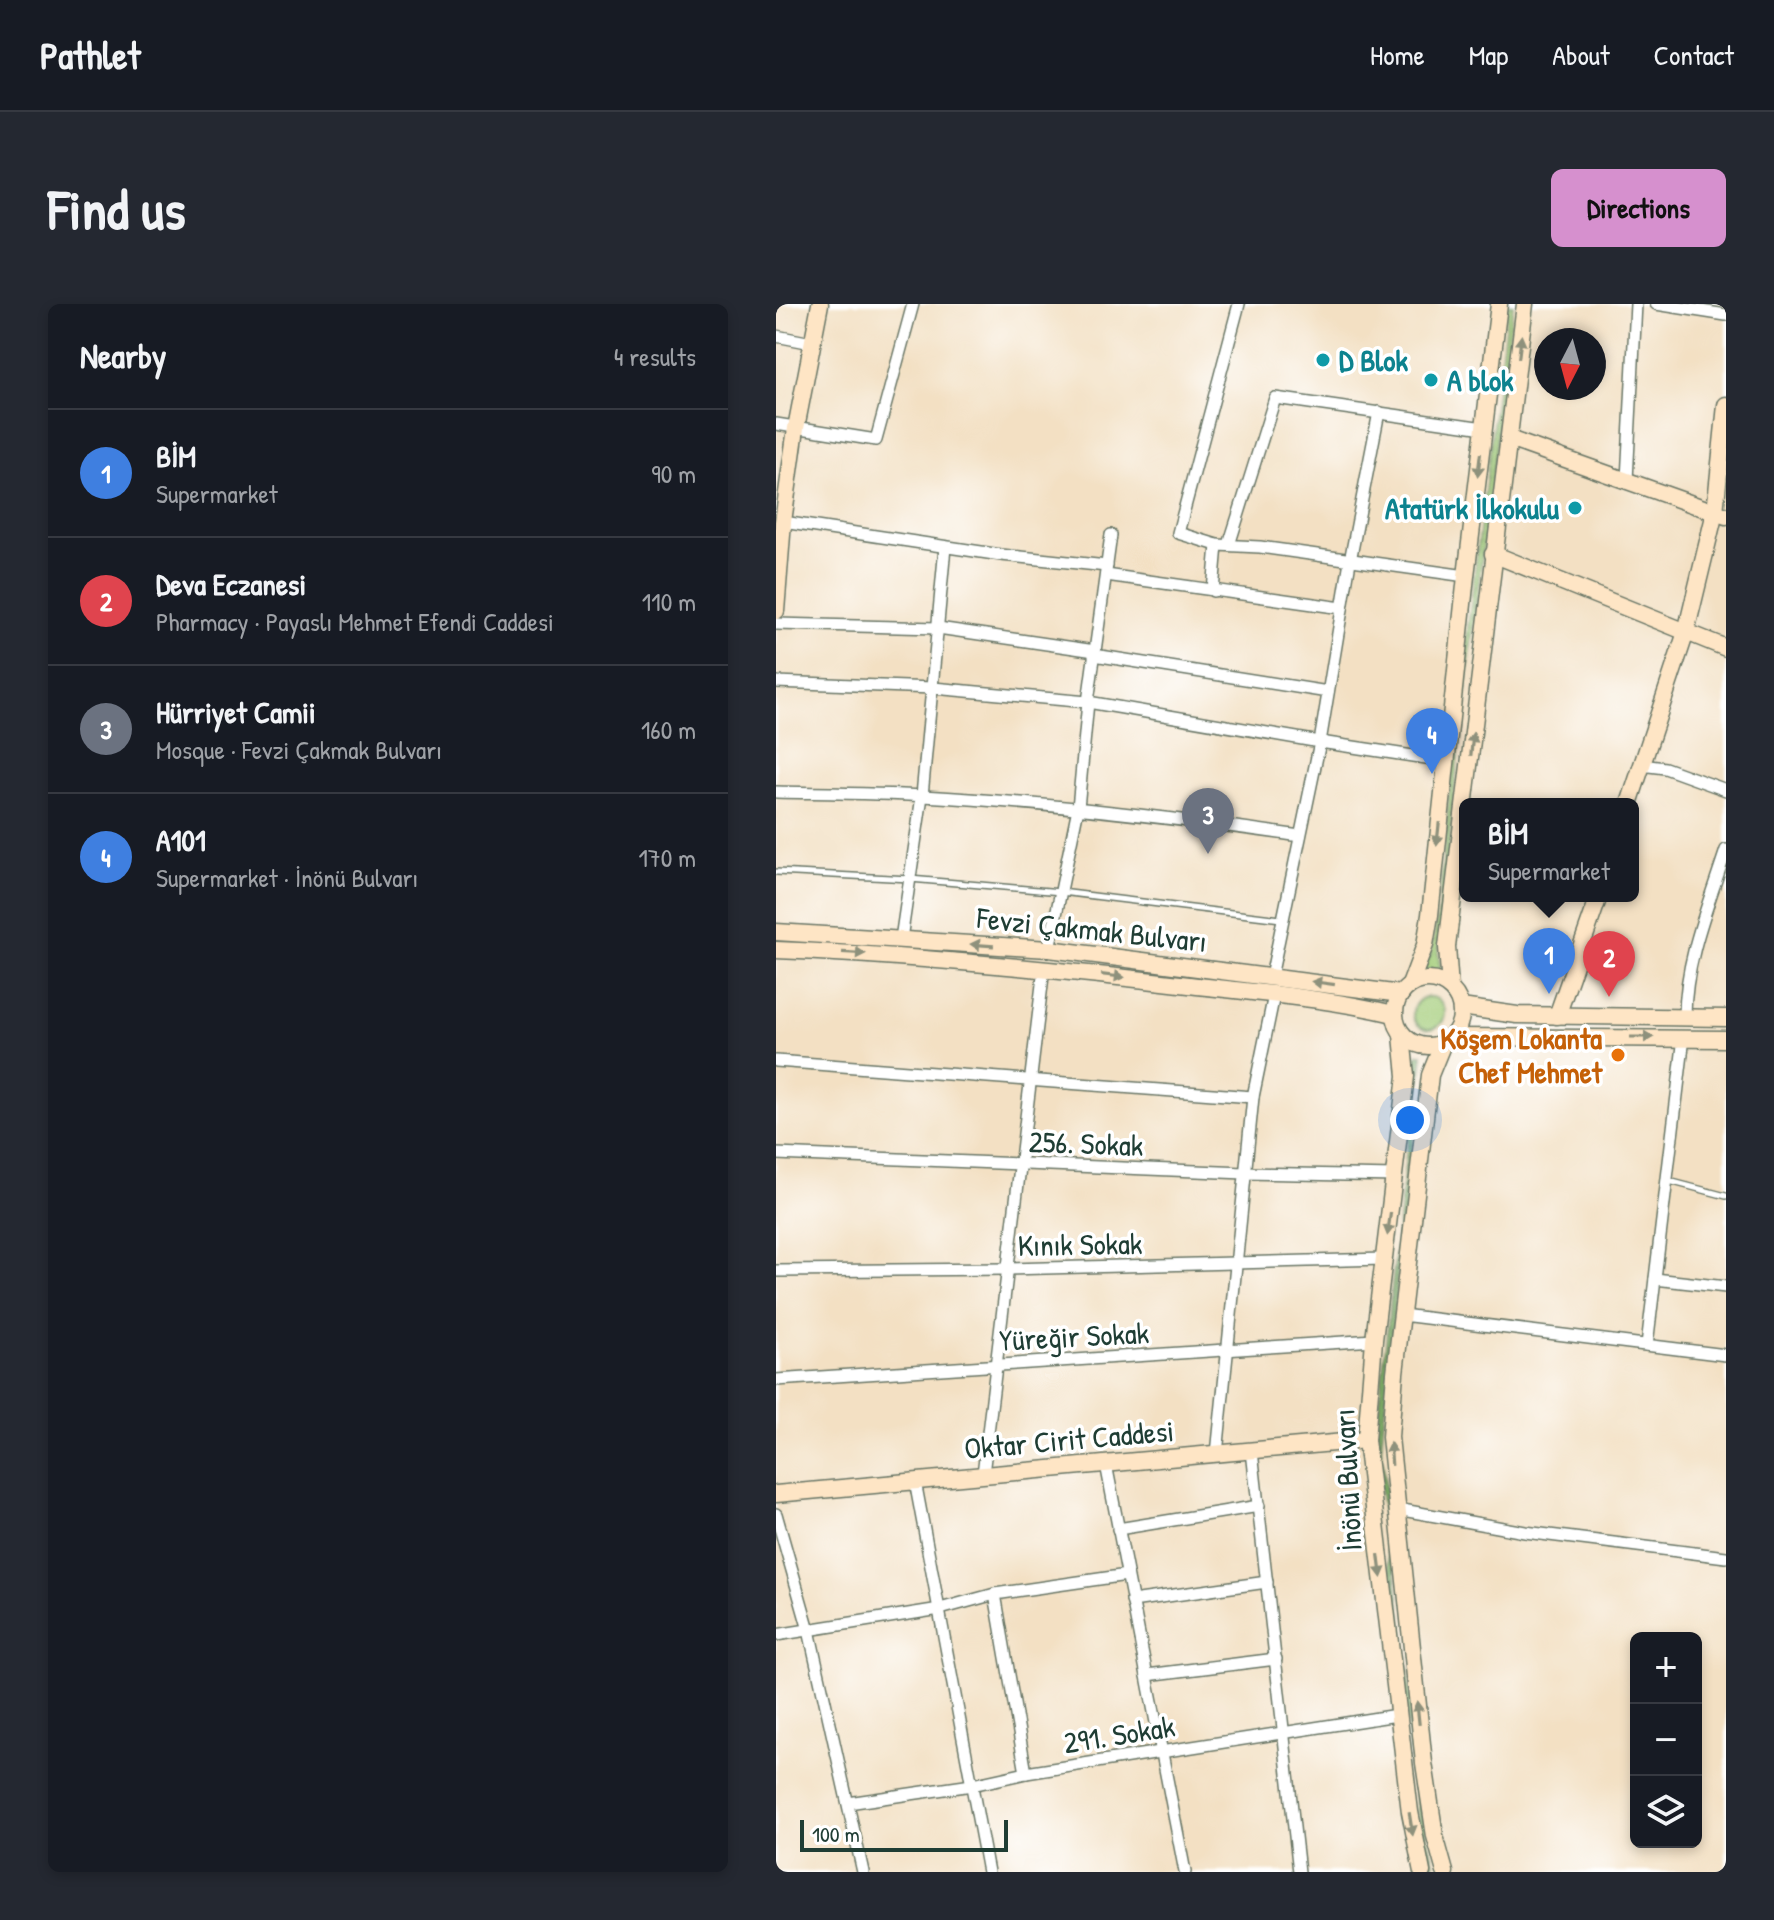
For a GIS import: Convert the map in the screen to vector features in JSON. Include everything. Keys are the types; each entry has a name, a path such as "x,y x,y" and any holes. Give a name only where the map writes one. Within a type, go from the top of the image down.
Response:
{"main road":[{"path":"776,611 783,522 796,428 820,304"},
{"path":"1499,304 1427,935 1394,1014 1402,1035 1422,1046 1447,1040 1726,1039"},
{"path":"1464,798 1525,304"},
{"path":"1631,798 1686,632 1720,514 1726,405"},
{"path":"1509,439 1720,514"},
{"path":"1493,554 1726,648"},
{"path":"1447,1040 1461,1018 1461,1007 1450,988 1447,947 1459,844"},
{"path":"1557,1016 1597,902"},
{"name":"Fevzi Çakmak Bulvarı","path":"776,932 1049,949 1271,977 1405,989"},
{"name":"Fevzi Çakmak Bulvarı","path":"776,950 890,955 1044,968 1355,1005 1394,1014"},
{"path":"1405,989 1430,980 1450,988"},
{"path":"1461,1007 1502,1014 1726,1018"},
{"name":"İnönü Bulvarı","path":"1402,1035 1406,1076 1374,1340 1366,1440 1397,1715 1413,1834 1422,1872"},
{"name":"İnönü Bulvarı","path":"1445,1872 1435,1836 1424,1763 1390,1418 1430,1075 1447,1040"},
{"name":"Oktar Cirit Caddesi","path":"776,1494 1366,1440"},
{"path":"1416,1872 1422,1872"}],"street":[{"path":"776,424 876,440 913,304"},
{"path":"1239,304 1178,533 1223,545 1466,576"},
{"path":"1627,480 1636,304"},
{"path":"1656,304 1726,315"},
{"path":"776,336 812,343"},
{"path":"1213,591 1223,545 1275,398 1484,428"},
{"path":"1271,977 1320,742 1379,412"},
{"path":"783,522 1107,571 1213,591 1342,608"},
{"path":"1049,949 1078,808 1088,702 1111,535"},
{"path":"901,939 922,796 945,547"},
{"path":"776,624 938,628 1328,692"},
{"path":"776,682 933,688 1088,702 1446,761"},
{"path":"1641,765 1665,768 1726,790"},
{"path":"776,792 922,796 1078,808 1300,836"},
{"path":"1685,1016 1685,1000 1696,945 1726,850"},
{"path":"983,1474 1044,968"},
{"path":"1217,1454 1253,1097 1274,995"},
{"path":"1647,1345 1684,1037"},
{"path":"776,1061 1253,1097"},
{"name":"256. Sokak","path":"776,1154 1395,1176"},
{"name":"Kınık Sokak","path":"776,1271 1008,1269 1384,1259"},
{"path":"1655,1279 1726,1287"},
{"path":"1402,1315 1726,1355"},
{"name":"Yüreğir Sokak","path":"776,1380 1374,1340"},
{"path":"1252,1451 1299,1872"},
{"path":"1106,1464 1185,1872"},
{"path":"915,1481 988,1872"},
{"path":"1118,1529 1259,1506"},
{"path":"1397,1509 1525,1532 1726,1557"},
{"path":"776,1514 809,1630 863,1872"},
{"path":"776,1635 940,1609 995,1594 1127,1575"},
{"path":"1132,1601 1267,1582"},
{"path":"995,1594 1026,1773"},
{"path":"1147,1675 1276,1659"},
{"name":"291. Sokak","path":"848,1803 1397,1715"}],"lane":[{"path":"776,872 1061,892 1282,920"},
{"path":"1667,1181 1726,1196"}],"green space":[{"path":"1508,304 1513,304 1460,733 1438,954 1441,971 1423,970 1431,954 1438,916 1455,734"},
{"path":"1429,997 1441,1001 1445,1013 1441,1025 1429,1029 1417,1025 1413,1013 1417,1001"},
{"path":"1417,1054 1423,1054 1381,1448 1427,1835 1436,1872 1429,1872 1422,1848 1375,1445"}],"place":[{"name":"D Blok","path":"1323,360"},
{"name":"A blok","path":"1431,380"},
{"name":"Atatürk İlkokulu","path":"1575,508"},
{"name":"A101","path":"1432,774"},
{"name":"Hürriyet Camii","path":"1208,854"},
{"name":"BİM","path":"1549,994"},
{"name":"Deva Eczanesi","path":"1609,997"},
{"name":"Köşem Lokanta Chef Mehmet","path":"1618,1055"}]}
